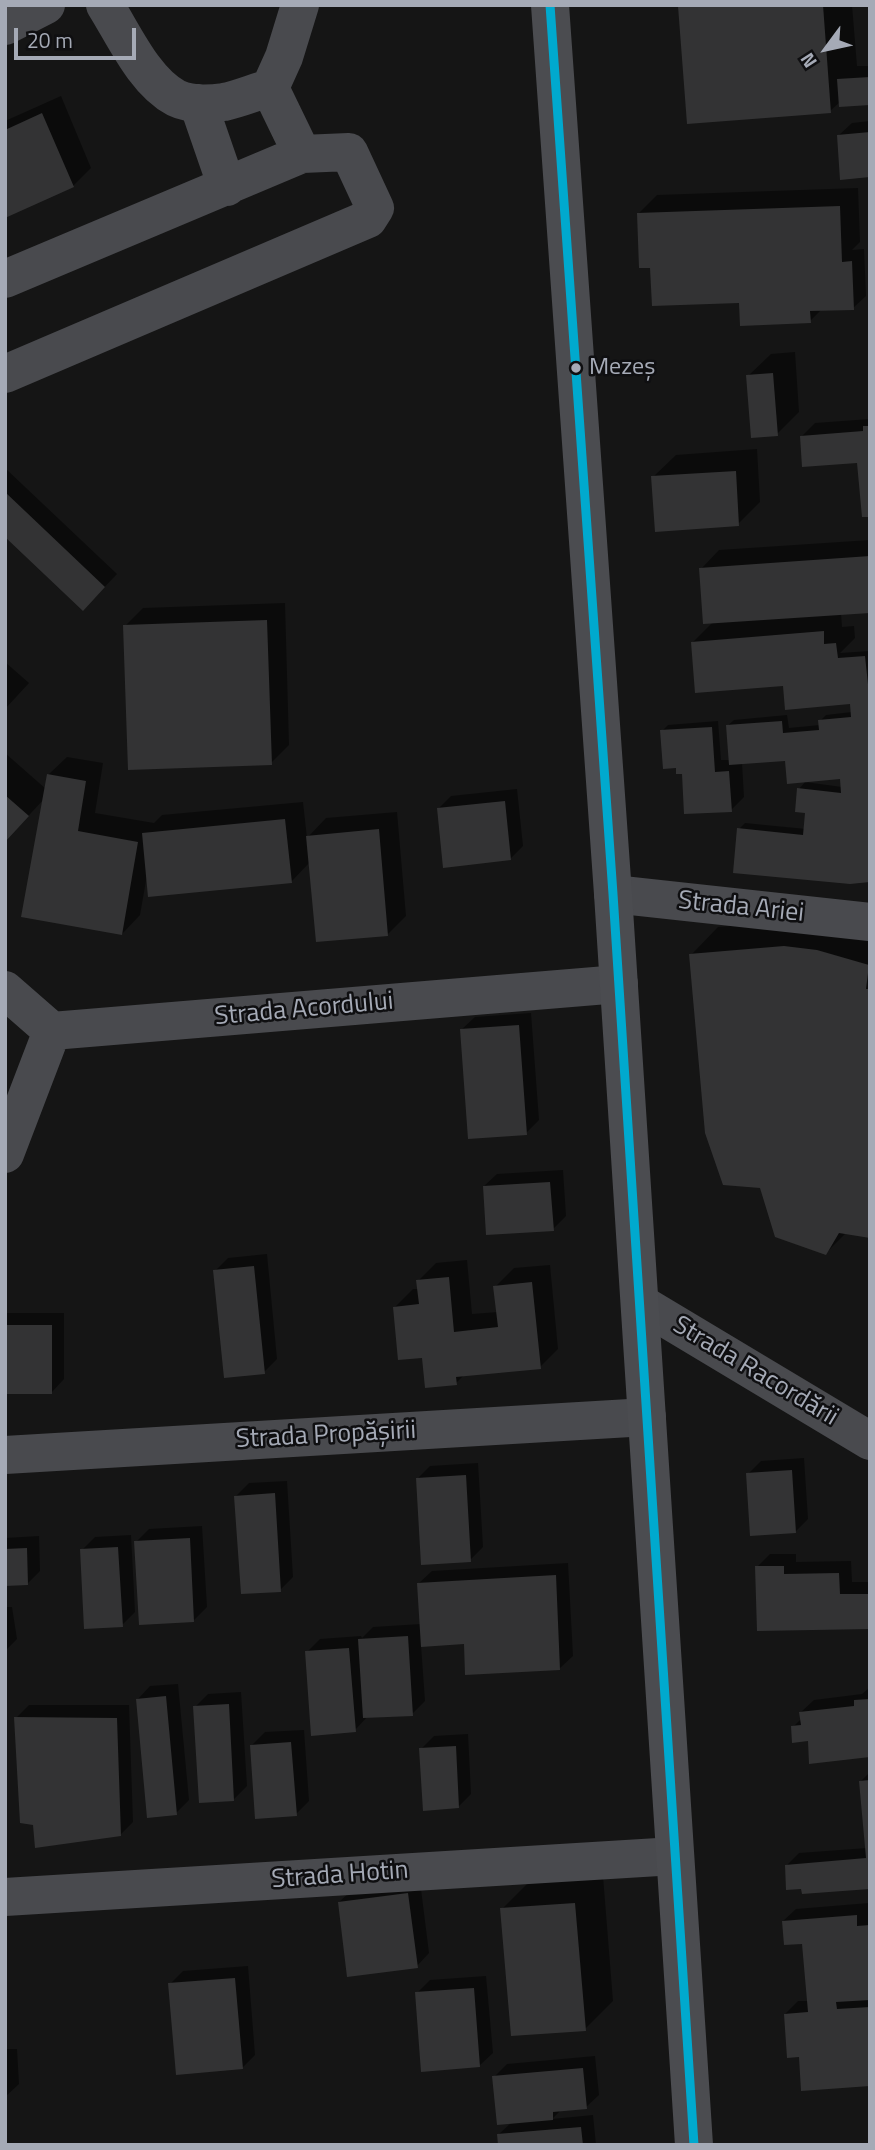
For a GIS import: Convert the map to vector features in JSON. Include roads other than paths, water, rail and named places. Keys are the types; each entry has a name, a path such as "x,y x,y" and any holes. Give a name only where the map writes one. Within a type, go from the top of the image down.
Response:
{"main road":[{"path":"550,5 613,894 694,2145"}],"street":[{"path":"5,26 46,5"},
{"path":"105,5 149,75 178,99 198,103 225,102 270,88 284,57 300,5"},
{"path":"270,88 302,155"},
{"path":"198,103 227,187"},
{"path":"5,279 302,155 349,152 375,208 368,219 5,374"},
{"name":"Strada Ariei","path":"613,894 870,922"},
{"name":"Strada Acordului","path":"52,1031 619,984"},
{"path":"5,990 52,1031 5,1154"},
{"name":"Strada Racordării","path":"640,1303 870,1441"},
{"name":"Strada Propășirii","path":"5,1455 647,1417"},
{"name":"Strada Hotin","path":"5,1897 675,1856"}],"place":[{"name":"Mezeș","path":"576,368"}]}
